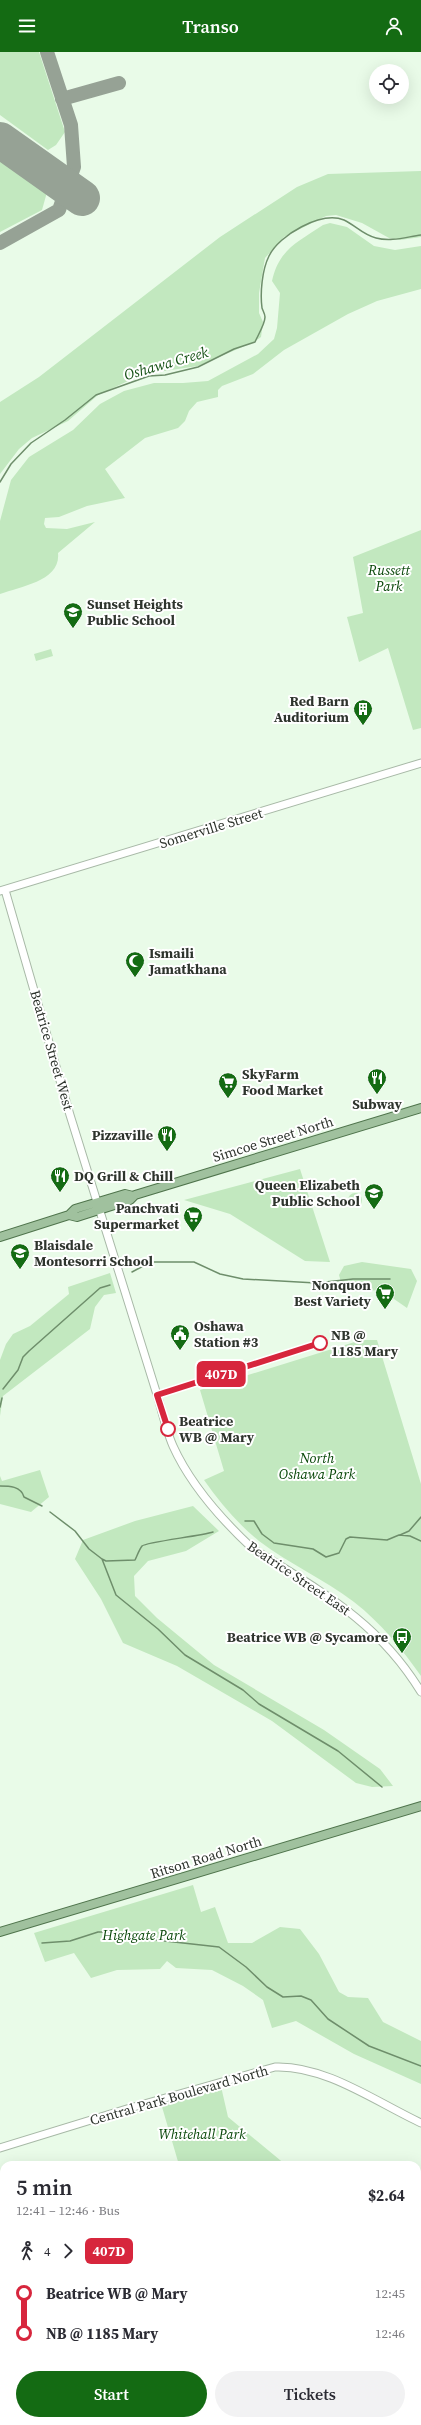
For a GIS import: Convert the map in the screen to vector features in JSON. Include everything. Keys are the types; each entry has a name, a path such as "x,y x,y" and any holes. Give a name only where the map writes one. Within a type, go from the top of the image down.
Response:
{"main road":[{"name":"Simcoe Street North","path":"0,1236 69,1215 75,1209 99,1206 124,1194 133,1196 421,1108"},
{"name":"Ritson Road North","path":"0,1932 420,1806"}],"street":[{"name":"Somerville Street","path":"2,890 421,764"},
{"name":"Beatrice Street West","path":"2,890 99,1206"},
{"name":"Beatrice Street East","path":"99,1206 173,1444 195,1484 214,1510 252,1548 328,1595 371,1629 404,1665 421,1692"},
{"name":"Central Park Boulevard North","path":"0,2148 130,2108 275,2067 299,2068 318,2073 421,2123"}],"green space":[{"path":"0,52 39,52 65,132 56,145 48,150 0,115"},
{"path":"0,150 49,185 42,210 0,232"},
{"path":"421,171 421,237 400,240 389,238 362,223 336,215 326,216 284,237 265,258 259,293 259,313 263,322 261,337 254,342 198,366 158,372 128,381 98,395 68,421 32,438 19,449 0,474 0,402 39,377 220,237 297,187 328,174"},
{"path":"330,223 347,227 374,246 395,250 421,246 421,289 377,301 348,314 284,350 253,374 222,386 218,390 218,397 197,402 189,411 185,421 178,428 145,438 105,469 125,498 87,506 59,517 45,518 44,524 46,528 67,529 95,522 58,553 57,562 53,570 47,576 28,585 0,594 0,521 11,480 29,457 73,430 100,404 124,391 154,383 208,381 258,354 274,339 277,328 280,293 272,281 279,261 291,247 323,225"},
{"name":"Russett Park","path":"421,530 421,728 413,730 388,648 359,662 347,617 363,613 353,557"},
{"path":"51,649 53,656 36,661 34,654"},
{"path":"300,1169 330,1262 305,1261 230,1214 184,1200"},
{"path":"355,1193 360,1195 362,1200 360,1205 355,1207 350,1205 348,1200 350,1195"},
{"path":"362,1262 411,1269 417,1281 407,1308 381,1290 347,1292 342,1286 339,1275 344,1266"},
{"path":"110,1273 116,1293 104,1295 95,1307 90,1329 3,1396 0,1416 0,1360 6,1344 13,1334 30,1326 69,1294 68,1287"},
{"name":"North Oshawa Park","path":"361,1340 377,1340 421,1484 421,1676 390,1637 364,1610 343,1594 282,1557 259,1541 230,1513 204,1480 224,1471 200,1390"},
{"path":"40,1470 49,1497 31,1512 0,1504 0,1476 2,1481"},
{"path":"193,1506 219,1531 186,1551 148,1561 134,1576 135,1596 157,1618 214,1665 324,1730 380,1769 393,1786 372,1787 356,1783 272,1721 177,1666 123,1643 101,1599 75,1559 83,1540 135,1521"},
{"name":"Highgate Park","path":"193,1885 201,1912 215,1907 228,1943 252,1943 280,1927 300,1929 319,1954 339,1992 348,1997 368,1998 383,2022 421,2041 421,2084 354,2054 296,2021 272,2028 263,2000 243,1986 212,1970 176,1968 167,1961 160,1969 117,1970 91,1978 74,1953 45,1962 34,1933"},
{"name":"Whitehall Park","path":"220,2082 228,2117 281,2161 178,2161 160,2100"}],"waterway":[{"name":"Oshawa Creek","path":"0,482 11,464 31,443 65,420 96,395 149,376 165,375 198,367 234,349 255,342 265,320 265,315 262,308 261,289 267,262 274,248 291,233 313,222 335,218 352,224 371,237 393,239 421,235"},
{"path":"132,1272 151,1262 194,1262 220,1274 243,1279 316,1283 353,1279 390,1279"},
{"path":"3,1389 18,1370 23,1357 29,1351 100,1288 110,1285"},
{"path":"0,1407 2,1398"},
{"path":"0,1486 17,1489 24,1497 42,1506"},
{"path":"50,1512 75,1531 89,1549 106,1561 135,1560 142,1546 146,1544 213,1532"},
{"path":"400,1535 409,1531 421,1517"},
{"path":"245,1521 254,1521 262,1534 274,1543 313,1549 326,1557 339,1553 346,1539 350,1537 387,1540 399,1535 410,1536 421,1541"},
{"path":"102,1559 116,1595 158,1629 185,1655 243,1690 259,1704 338,1751 382,1787"},
{"path":"42,1943 70,1941 98,1932 116,1932 147,1939 219,1947 246,1967 267,1987 283,1997 301,1996 311,2000 328,2019 369,2046 421,2066"}],"taxiway":[{"path":"0,243 59,210 74,167 71,125 47,52"},
{"path":"62,99 119,83"}],"runway":[{"path":"0,140 82,198"}],"bus line":[{"name":"407D","path":"168,1429 157,1395 320,1343"}],"place":[{"name":"Sunset Heights Public School","path":"73,629"},
{"name":"Red Barn Auditorium","path":"363,726"},
{"name":"Ismaili Jamatkhana","path":"135,978"},
{"name":"Subway","path":"377,1095"},
{"name":"SkyFarm Food Market","path":"228,1099"},
{"name":"Pizzaville","path":"167,1152"},
{"name":"DQ Grill & Chill","path":"60,1193"},
{"name":"Queen Elizabeth Public School","path":"374,1210"},
{"name":"Panchvati Supermarket","path":"193,1233"},
{"name":"Blaisdale Montesorri School","path":"20,1270"},
{"name":"Nonquon Best Variety","path":"385,1310"},
{"name":"NB @ 1185 Mary","path":"320,1343"},
{"name":"Oshawa Station #3","path":"180,1351"},
{"name":"Beatrice WB @ Mary","path":"168,1429"},
{"name":"Beatrice WB @ Sycamore","path":"402,1654"}]}
